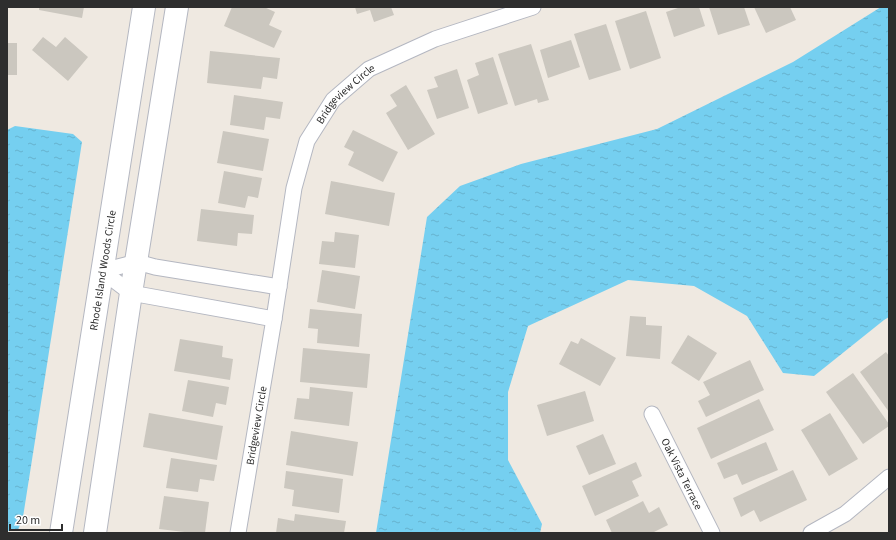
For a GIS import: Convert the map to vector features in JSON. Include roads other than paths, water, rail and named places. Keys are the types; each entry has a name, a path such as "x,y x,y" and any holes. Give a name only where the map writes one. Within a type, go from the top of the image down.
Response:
{"street":[{"name":"Rhode Island Woods Circle","path":"61,533 144,7"},
{"path":"95,533 131,293 177,7"},
{"name":"Bridgeview Circle","path":"238,533 274,319 294,188 307,141 333,100 369,69 435,39 533,7"},
{"path":"102,271 137,262 155,267 279,287"},
{"path":"102,271 131,293 274,319"},
{"name":"Oak Vista Terrace","path":"652,414 712,533"},
{"path":"811,533 845,514 889,477"}],"water":[{"path":"881,7 889,7 889,317 814,376 783,373 747,316 694,286 628,280 528,326 508,392 508,460 542,524 540,533 376,533 427,217 460,186 521,164 657,129 793,62"},
{"path":"15,126 73,134 82,142 23,517 18,530 7,531 7,130"}]}
